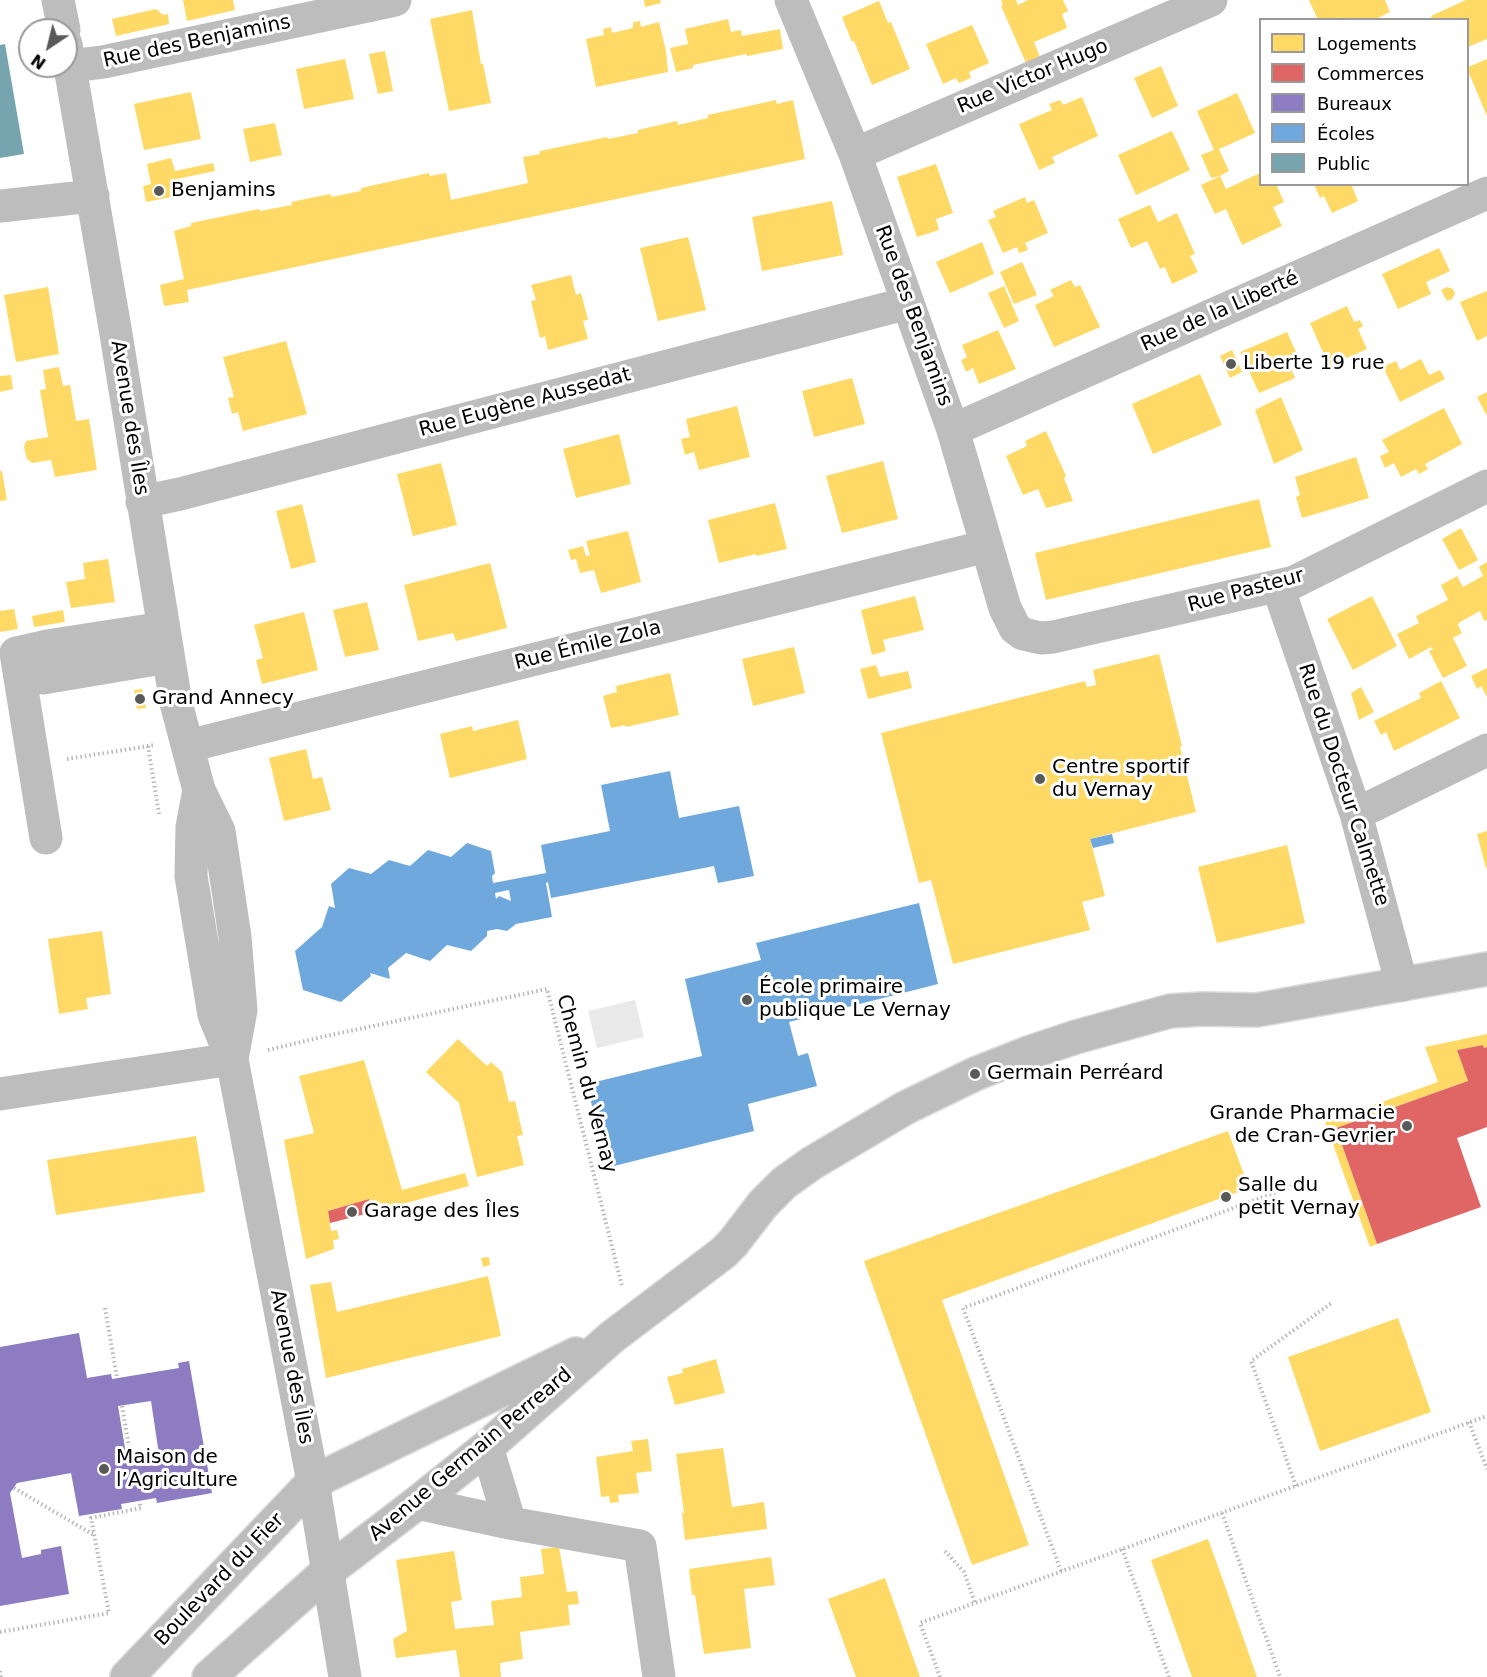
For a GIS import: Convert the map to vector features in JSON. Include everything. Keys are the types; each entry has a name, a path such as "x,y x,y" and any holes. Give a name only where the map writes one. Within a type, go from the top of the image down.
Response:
{"street":[{"path":"58,0 62,18"},
{"name":"Rue des Benjamins","path":"78,57 104,62 395,0"},
{"name":"Rue des Benjamins","path":"791,0 855,154 953,430 1010,620 1014,628 1023,634"},
{"name":"Rue Victor Hugo","path":"855,154 1211,0"},
{"name":"Avenue des Îles","path":"72,78 176,703 199,790 192,827 191,876 214,1015 232,1059 313,1482 345,1677"},
{"name":"Rue de la Liberté","path":"953,430 1487,194"},
{"path":"0,206 93,196"},
{"name":"Rue Eugène Aussedat","path":"142,502 180,494 908,303"},
{"name":"Rue Pasteur","path":"1023,634 1041,638 1053,637 1278,587 1308,576 1487,486"},
{"name":"Rue Émile Zola","path":"188,746 987,546"},
{"name":"Rue du Docteur Calmette","path":"1278,587 1356,814 1402,985"},
{"path":"46,838 34,764 8,655 59,644 166,643"},
{"path":"43,678 166,643"},
{"path":"1356,814 1487,750"},
{"name":"Avenue Germain Perreard","path":"328,1571 487,1447 622,1329 723,1253 763,1204 784,1183 858,1134 922,1099 975,1074 1028,1053 1170,1011 1257,1010 1487,969"},
{"path":"0,1094 232,1059"},
{"name":"Avenue Germain Perreard","path":"313,1482 622,1329"},
{"path":"487,1447 510,1523"},
{"name":"Boulevard du Fier","path":"127,1677 313,1482"},
{"path":"417,1503 510,1523 640,1546 659,1677"},
{"path":"209,1677 328,1571"}],"path":[{"path":"34,764 154,745"},
{"path":"148,747 161,825"},
{"name":"Chemin du Vernay","path":"232,1059 326,1035 547,990 622,1329"},
{"path":"1061,1571 963,1308 1293,1186"},
{"path":"1296,1486 1251,1361 1333,1302"},
{"path":"105,1308 117,1378"},
{"path":"122,1406 132,1465"},
{"path":"940,1677 920,1623 1487,1416"},
{"path":"1469,1422 1487,1469"},
{"path":"14,1488 95,1535"},
{"path":"0,1632 109,1613 91,1518 141,1508 139,1501"},
{"path":"1222,1513 1280,1677"},
{"path":"1122,1549 1169,1677"},
{"path":"945,1551 964,1572 975,1603"},
{"path":"0,1671 1,1677"}],"shaded area":[{"path":"635,1000 644,1037 597,1048 588,1011"}],"building: Logements":[{"path":"183,0 233,0 235,10 187,21"},
{"path":"644,0 660,0 661,3 645,7"},
{"path":"1001,0 1016,0 1018,5 1028,0 1063,0 1068,11 1062,14 1067,28 1034,42 1040,57 1026,63 1001,6 1003,5"},
{"path":"1309,0 1385,0 1390,12 1378,18 1317,18"},
{"path":"1466,0 1487,0 1487,39 1469,47 1469,18 1432,18 1431,16"},
{"path":"879,1 888,23 891,22 910,69 872,85 842,17"},
{"path":"156,9 163,15 168,14 169,24 116,36 112,19"},
{"path":"472,10 481,64 483,64 491,103 449,111 430,19"},
{"path":"728,19 731,32 741,30 742,36 780,29 783,49 693,65 693,68 676,72 670,48 688,44 685,29"},
{"path":"640,21 641,27 659,22 668,72 596,87 586,39 604,35 603,29 611,27 612,33 633,28 633,22"},
{"path":"972,25 989,63 969,72 971,78 959,83 956,78 943,84 926,44"},
{"path":"385,51 393,91 378,94 369,54"},
{"path":"345,59 354,99 304,109 296,69"},
{"path":"1487,59 1487,116 1469,73 1469,67"},
{"path":"1161,66 1178,106 1152,118 1134,78"},
{"path":"191,92 201,139 144,150 134,104"},
{"path":"1237,93 1255,133 1219,149 1229,171 1211,178 1201,155 1214,150 1197,111"},
{"path":"1082,97 1098,136 1052,157 1055,163 1039,170 1019,124 1052,110 1049,104 1060,100 1063,105"},
{"path":"776,100 777,104 793,100 805,159 187,290 189,302 164,306 160,285 184,279 174,231 191,226 191,223 259,209 260,211 292,205 291,202 330,194 331,197 361,191 361,188 429,173 430,176 446,173 451,200 528,183 523,157 540,154 540,151 638,133 638,130 677,121 678,125 708,118 708,115"},
{"path":"275,123 282,155 250,162 243,129"},
{"path":"1172,131 1190,170 1136,195 1118,155"},
{"path":"171,158 175,171 213,163 215,171 172,180 176,196 146,202 143,186 151,184 147,164"},
{"path":"936,164 953,213 936,219 939,230 917,237 897,177"},
{"path":"1259,173 1259,186 1277,186 1284,202 1273,207 1282,226 1242,245 1226,209 1215,214 1201,185 1220,176 1226,189"},
{"path":"1315,186 1352,186 1358,201 1332,213 1324,196 1320,198"},
{"path":"1025,197 1027,203 1034,200 1048,233 1025,243 1028,250 1019,253 1017,247 1003,253 988,220 996,217 993,211"},
{"path":"832,201 843,255 762,271 752,217"},
{"path":"1150,205 1158,222 1177,213 1195,254 1190,256 1198,272 1172,284 1165,267 1160,269 1147,241 1131,248 1118,219"},
{"path":"688,237 706,310 658,321 640,248"},
{"path":"982,242 994,274 950,293 936,262"},
{"path":"1439,248 1450,271 1426,282 1431,294 1398,309 1382,274"},
{"path":"1022,262 1037,295 1014,304 1000,272"},
{"path":"571,275 576,295 581,293 588,320 583,321 588,339 548,350 545,336 540,338 531,301 536,300 531,285"},
{"path":"1071,280 1075,287 1080,285 1100,327 1054,347 1035,305 1054,296 1050,290"},
{"path":"1004,286 1019,321 1004,328 988,293"},
{"path":"48,287 59,354 16,362 4,295"},
{"path":"1447,287 1453,289 1455,294 1447,301 1441,290"},
{"path":"1487,291 1487,336 1477,341 1460,302"},
{"path":"1347,306 1354,322 1360,320 1363,326 1358,329 1367,349 1329,366 1310,323"},
{"path":"998,330 1016,369 979,384 973,368 966,372 961,360 967,357 962,345"},
{"path":"1287,332 1299,359 1289,364 1295,378 1259,393 1240,352"},
{"path":"286,341 307,414 243,431 238,412 232,414 228,398 234,397 223,357"},
{"name":"Liberte 19 rue","path":"1232,350 1242,372 1230,378 1220,356"},
{"path":"1421,359 1429,375 1440,370 1445,379 1400,402 1383,367 1396,361 1400,370"},
{"path":"59,367 63,386 70,385 76,421 89,419 97,470 55,477 51,460 32,463 27,459 24,447 26,441 48,437 40,390 46,389 43,370"},
{"path":"1200,374 1222,425 1153,454 1132,404"},
{"path":"11,375 13,389 0,392 0,376"},
{"path":"852,378 865,424 814,437 802,391"},
{"path":"1487,392 1487,416 1477,397"},
{"path":"1281,397 1303,450 1274,464 1255,410"},
{"path":"737,406 750,457 699,470 694,452 685,455 681,439 690,437 686,419"},
{"path":"1444,408 1462,444 1425,464 1428,469 1419,474 1416,469 1401,477 1394,463 1385,468 1380,456 1389,452 1382,440"},
{"path":"1046,431 1066,476 1064,478 1073,501 1046,508 1038,489 1023,495 1006,456 1027,446 1025,441"},
{"path":"619,434 631,484 576,498 563,449"},
{"path":"1356,457 1369,498 1302,518 1296,497 1300,495 1295,477"},
{"path":"883,461 898,519 842,533 826,476"},
{"path":"441,463 457,525 413,536 397,474"},
{"path":"0,471 2,471 7,500 0,501"},
{"path":"1259,499 1271,547 1046,600 1035,553"},
{"path":"775,503 787,549 719,563 708,520"},
{"path":"302,504 316,562 291,569 276,511"},
{"path":"1461,528 1478,560 1459,570 1442,539"},
{"path":"628,531 641,582 601,593 594,570 580,573 576,559 571,560 568,550 583,546 586,556 590,555 586,541"},
{"path":"108,559 115,602 71,608 66,582 85,579 83,563"},
{"path":"1487,562 1487,620 1484,621 1480,611 1460,622 1458,625 1462,633 1453,638 1467,666 1443,678 1429,651 1433,649 1431,647 1409,659 1397,634 1419,623 1416,616 1448,600 1441,585 1457,576 1463,587 1483,576 1479,567"},
{"path":"490,563 507,628 456,641 453,633 418,641 404,585"},
{"path":"915,596 924,630 883,640 886,651 872,655 861,610"},
{"path":"1372,596 1397,646 1353,670 1327,619"},
{"path":"367,602 379,650 345,657 333,610"},
{"path":"14,609 18,629 0,632 0,611"},
{"path":"63,610 65,622 34,627 32,616"},
{"path":"304,612 318,670 262,684 256,660 263,658 254,625"},
{"path":"794,647 805,693 753,706 742,659"},
{"name":"Centre sportif du Vernay","path":"1159,654 1196,812 1090,839 1105,896 1082,902 1090,930 953,964 931,880 919,883 881,733 1085,681 1087,687 1096,685 1093,670"},
{"path":"876,665 880,677 908,671 912,688 868,699 860,669"},
{"path":"1487,668 1487,697 1481,686 1477,689 1471,676"},
{"path":"670,673 679,715 626,727 625,725 611,728 603,696 617,692 616,686"},
{"path":"1441,681 1460,718 1394,751 1386,732 1381,735 1374,721 1421,698 1419,693"},
{"path":"1361,687 1374,712 1359,720 1351,693"},
{"name":"Grand Annecy","path":"142,689 146,708 137,709 134,690"},
{"path":"518,720 527,759 450,778 440,734 472,726 473,731"},
{"path":"306,749 313,779 322,777 331,810 284,821 269,758"},
{"path":"1487,831 1487,868 1486,868 1477,834"},
{"path":"1287,845 1305,923 1217,943 1198,867"},
{"path":"102,931 111,994 86,998 88,1009 59,1014 48,939"},
{"path":"1487,1034 1487,1047 1484,1048 1483,1045 1457,1050 1468,1081 1336,1128 1377,1244 1370,1247 1325,1122 1438,1082 1425,1047"},
{"path":"458,1039 487,1066 491,1062 502,1072 509,1102 515,1101 523,1135 517,1136 524,1165 477,1177 459,1103 426,1072"},
{"path":"364,1060 402,1190 465,1173 469,1186 373,1212 369,1199 328,1211 331,1231 337,1230 339,1239 333,1240 334,1249 306,1259 284,1140 314,1133 299,1076"},
{"path":"1228,1131 1249,1188 942,1300 1029,1545 972,1565 864,1261"},
{"path":"196,1136 205,1192 56,1215 47,1160"},
{"path":"489,1257 490,1265 483,1267 481,1258"},
{"path":"488,1276 501,1336 326,1378 310,1285 331,1282 337,1312"},
{"path":"1398,1318 1431,1412 1320,1451 1288,1357"},
{"path":"716,1359 725,1393 675,1405 667,1377 683,1373 682,1369"},
{"path":"648,1439 652,1471 636,1473 639,1493 618,1495 619,1502 610,1503 609,1496 601,1497 596,1457 633,1451 631,1441"},
{"path":"723,1448 732,1507 764,1502 767,1529 685,1540 682,1513 684,1513 676,1454"},
{"path":"1208,1539 1257,1677 1192,1677 1151,1560"},
{"path":"559,1547 567,1592 577,1591 579,1604 568,1605 570,1625 520,1632 523,1659 500,1663 501,1677 460,1677 456,1650 396,1658 393,1639 407,1631 396,1560 454,1551 462,1600 451,1602 455,1629 494,1625 491,1601 522,1597 520,1577 544,1574 541,1549"},
{"path":"771,1557 775,1585 744,1589 751,1648 704,1654 689,1569"},
{"path":"885,1578 920,1677 856,1677 828,1599"}],"building: Commerces":[{"path":"1483,1045 1484,1048 1487,1047 1487,1127 1457,1138 1481,1207 1377,1244 1336,1128 1468,1081 1457,1050"},
{"path":"369,1199 373,1212 330,1223 328,1211"}],"building: Bureaux":[{"name":"Maison de l’Agriculture","path":"79,1333 87,1378 111,1374 112,1379 179,1368 178,1363 189,1361 212,1493 157,1503 156,1498 121,1504 122,1509 79,1516 71,1473 17,1483 10,1493 22,1558 41,1554 41,1550 61,1546 69,1594 0,1606 0,1347","holes":["151,1401 160,1461 128,1466 118,1406"]}],"building: Écoles":[{"path":"670,771 679,818 739,806 754,876 718,883 714,866 551,898 548,882 546,883 552,917 516,924 507,931 497,929 487,931 487,936 471,951 447,945 430,961 406,953 388,968 390,979 370,973 371,976 341,1002 303,990 295,951 322,927 329,906 335,908 331,884 349,868 371,874 389,860 410,866 428,850 451,857 467,843 491,851 495,873 492,876 493,883 546,873 541,845 610,831 601,785","holes":["509,890 511,901 499,896 496,899 495,893"]},
{"path":"1112,834 1114,843 1093,848 1090,839"},
{"path":"919,903 938,984 789,1022 798,1056 808,1053 817,1086 748,1104 754,1131 606,1168 587,1084 702,1056 685,979 761,960 756,943"}],"building: Public":[{"path":"5,44 24,154 0,158 0,45"}],"place":[{"name":"Benjamins","path":"159,191"},
{"name":"Liberte 19 rue","path":"1231,364"},
{"name":"Grand Annecy","path":"140,699"},
{"name":"Centre sportif du Vernay","path":"1040,779"},
{"name":"École primaire publique Le Vernay","path":"747,1000"},
{"name":"Germain Perréard","path":"975,1074"},
{"name":"Grande Pharmacie de Cran-Gevrier","path":"1407,1126"},
{"name":"Salle du petit Vernay","path":"1226,1197"},
{"name":"Garage des Îles","path":"352,1212"},
{"name":"Maison de l’Agriculture","path":"104,1469"}]}
